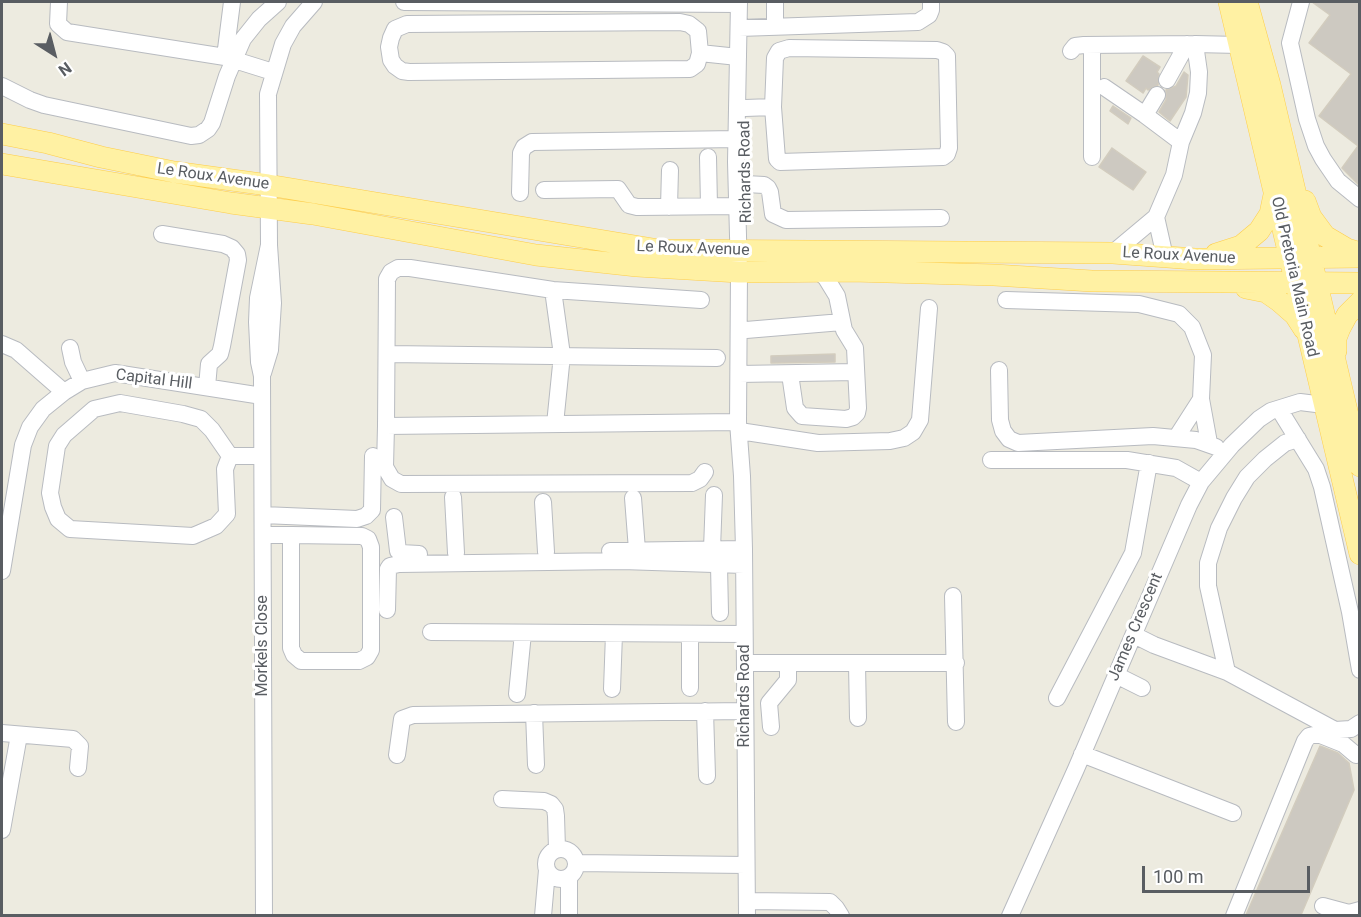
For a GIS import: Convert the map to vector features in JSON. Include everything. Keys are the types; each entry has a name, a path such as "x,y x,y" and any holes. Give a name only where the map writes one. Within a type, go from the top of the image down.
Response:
{"main road":[{"name":"Old Pretoria Main Road","path":"1229,2 1274,192 1300,258"},
{"name":"Old Pretoria Main Road","path":"1246,2 1278,121 1306,283 1336,367 1359,466"},
{"path":"1278,121 1311,217 1317,227 1331,241 1359,255"},
{"name":"Le Roux Avenue","path":"2,134 48,143 101,158 174,172 268,185 648,249 710,252 743,261 818,271 994,275 1092,281 1359,283"},
{"name":"Le Roux Avenue","path":"2,164 268,209 312,214 445,240 575,260 647,267 743,261 1113,253 1196,259 1359,255"},
{"path":"1196,259 1228,250 1251,239 1263,227 1270,214 1274,192"},
{"path":"1228,282 1266,292 1287,306 1305,331 1314,361"},
{"name":"Old Pretoria Main Road","path":"1306,283 1314,361 1359,554"},
{"path":"1336,367 1336,338 1347,315 1359,302"}],"street":[{"path":"59,2 57,19 60,27 68,32 230,58 273,72"},
{"path":"2,86 44,105 195,136 208,129 212,123 221,93 230,58 232,2"},
{"path":"230,58 248,31 278,2"},
{"name":"Morkels Close","path":"264,915 262,376 267,363 272,323 268,209 268,94 283,44 293,26 314,2"},
{"path":"404,2 739,3"},
{"path":"775,2 775,27"},
{"path":"739,28 918,22 928,15 931,2"},
{"path":"1301,2 1290,43 1307,119 1323,159 1338,181 1359,199"},
{"name":"Richards Road","path":"739,3 737,206 743,261 746,330 743,375"},
{"path":"680,22 689,24 698,31 700,53 697,64 690,69 409,72 402,71 395,66 391,60 389,47 393,32 398,27 407,24 680,22"},
{"path":"1167,80 1191,44"},
{"path":"1113,253 1156,217 1174,175 1181,142 1193,113 1198,93 1198,72 1191,44"},
{"path":"1071,51 1075,46 1092,45 1239,45"},
{"path":"1092,45 1092,157"},
{"path":"789,48 938,50 947,56 950,147 943,157 780,162 777,159 773,107 775,58 779,51 789,48"},
{"path":"700,53 739,53"},
{"name":"Richards Road","path":"739,53 745,108 747,184 743,261 742,427 745,459 742,476 747,908"},
{"path":"1104,87 1181,142"},
{"path":"1145,115 1157,95"},
{"path":"745,108 773,107"},
{"path":"520,193 521,153 524,147 532,142 737,139"},
{"path":"708,158 709,206"},
{"path":"669,207 670,170"},
{"path":"747,184 764,185 768,188 771,210 780,219 941,218"},
{"path":"544,190 618,189 630,205 637,207 737,206"},
{"path":"1156,217 1166,257"},
{"path":"162,234 223,244 232,248 237,254 222,346 220,354 209,364 207,387"},
{"path":"701,300 553,290 398,268 391,272 387,279 385,467 392,479 401,484 692,483 700,479 705,472"},
{"path":"790,374 795,408 799,413 806,417 846,419 853,417 858,408 855,348 844,330 837,296 826,278 818,271"},
{"path":"837,296 852,271"},
{"path":"553,290 562,355 555,424"},
{"path":"1006,300 1139,304 1179,314 1192,327 1203,355 1201,399 1209,443"},
{"path":"386,426 555,424 742,427 818,443 890,441 904,438 913,432 920,420 929,309"},
{"path":"746,330 842,322"},
{"path":"2,344 16,350 64,392"},
{"path":"70,348 73,362 82,381"},
{"path":"387,354 717,358"},
{"path":"999,369 1000,420 1003,431 1009,439 1018,443 1153,436 1209,443 1225,452"},
{"path":"743,375 856,372"},
{"name":"Capital Hill","path":"2,571 3,551 22,445 30,427 44,409 64,392 82,381 115,373 262,396"},
{"path":"1176,438 1201,399"},
{"name":"James Crescent","path":"1010,915 1134,635 1170,547 1201,482 1225,452 1259,419 1271,411 1300,402 1324,405"},
{"path":"120,403 201,419 212,430 230,456 225,468 227,514 216,526 193,536 70,529 58,519 53,507 50,493 57,446 69,430 94,409 120,403"},
{"path":"1279,409 1316,469 1322,487 1350,612 1359,670"},
{"path":"1227,672 1208,586 1208,562 1219,528 1247,477 1285,443 1298,439"},
{"path":"230,456 262,456"},
{"path":"263,515 357,519 366,516 372,510 373,456"},
{"path":"991,460 1127,460 1176,468 1201,482"},
{"path":"1057,698 1133,554 1149,463"},
{"path":"712,549 714,495"},
{"path":"453,497 456,553"},
{"path":"633,498 637,550"},
{"path":"543,502 546,552"},
{"path":"394,517 398,551 401,554 712,549 744,557"},
{"path":"263,534 362,536 368,539 371,547 371,650 367,657 359,661 301,661 294,656 291,648 291,535"},
{"path":"387,610 388,569 390,566 399,564 622,561 719,565 744,557"},
{"path":"719,565 720,613"},
{"path":"953,596 957,722"},
{"path":"431,632 744,634"},
{"path":"517,694 523,633"},
{"path":"612,689 614,634"},
{"path":"690,634 690,688"},
{"path":"1134,635 1154,645 1227,672 1335,730 1351,729 1359,723"},
{"path":"745,663 956,663"},
{"path":"771,727 769,703 788,680 788,663"},
{"path":"857,663 858,718"},
{"path":"1116,675 1142,688"},
{"path":"705,711 707,776"},
{"path":"397,755 402,719 407,716 745,711"},
{"path":"534,713 536,765"},
{"path":"2,733 73,739 80,746 78,768"},
{"path":"1234,915 1305,741 1309,736 1318,734 1343,744 1356,755"},
{"path":"2,830 19,735"},
{"path":"1082,754 1233,813"},
{"path":"502,800 544,801 551,804 555,809 558,849"},
{"path":"543,915 546,860 558,849 572,854 569,915"},
{"path":"547,870 559,879 572,870 746,865"},
{"path":"747,908 776,909 830,902 841,915"},
{"path":"1323,906 1349,913 1359,910"}],"building":[{"path":"1312,2 1359,2 1359,185 1342,168 1358,146 1319,116 1351,74 1309,43 1330,15"},
{"path":"1143,56 1160,67 1157,72 1159,74 1158,85 1148,90 1146,88 1143,93 1126,81"},
{"path":"1184,72 1188,75 1186,97 1170,121 1159,112 1166,100 1166,90 1176,86"},
{"path":"1113,106 1131,118 1128,124 1110,111"},
{"path":"1112,148 1146,172 1133,190 1099,167"},
{"path":"835,354 835,362 771,363 771,356"},
{"path":"1320,746 1338,753 1349,763 1354,790 1301,915 1246,915"}]}
